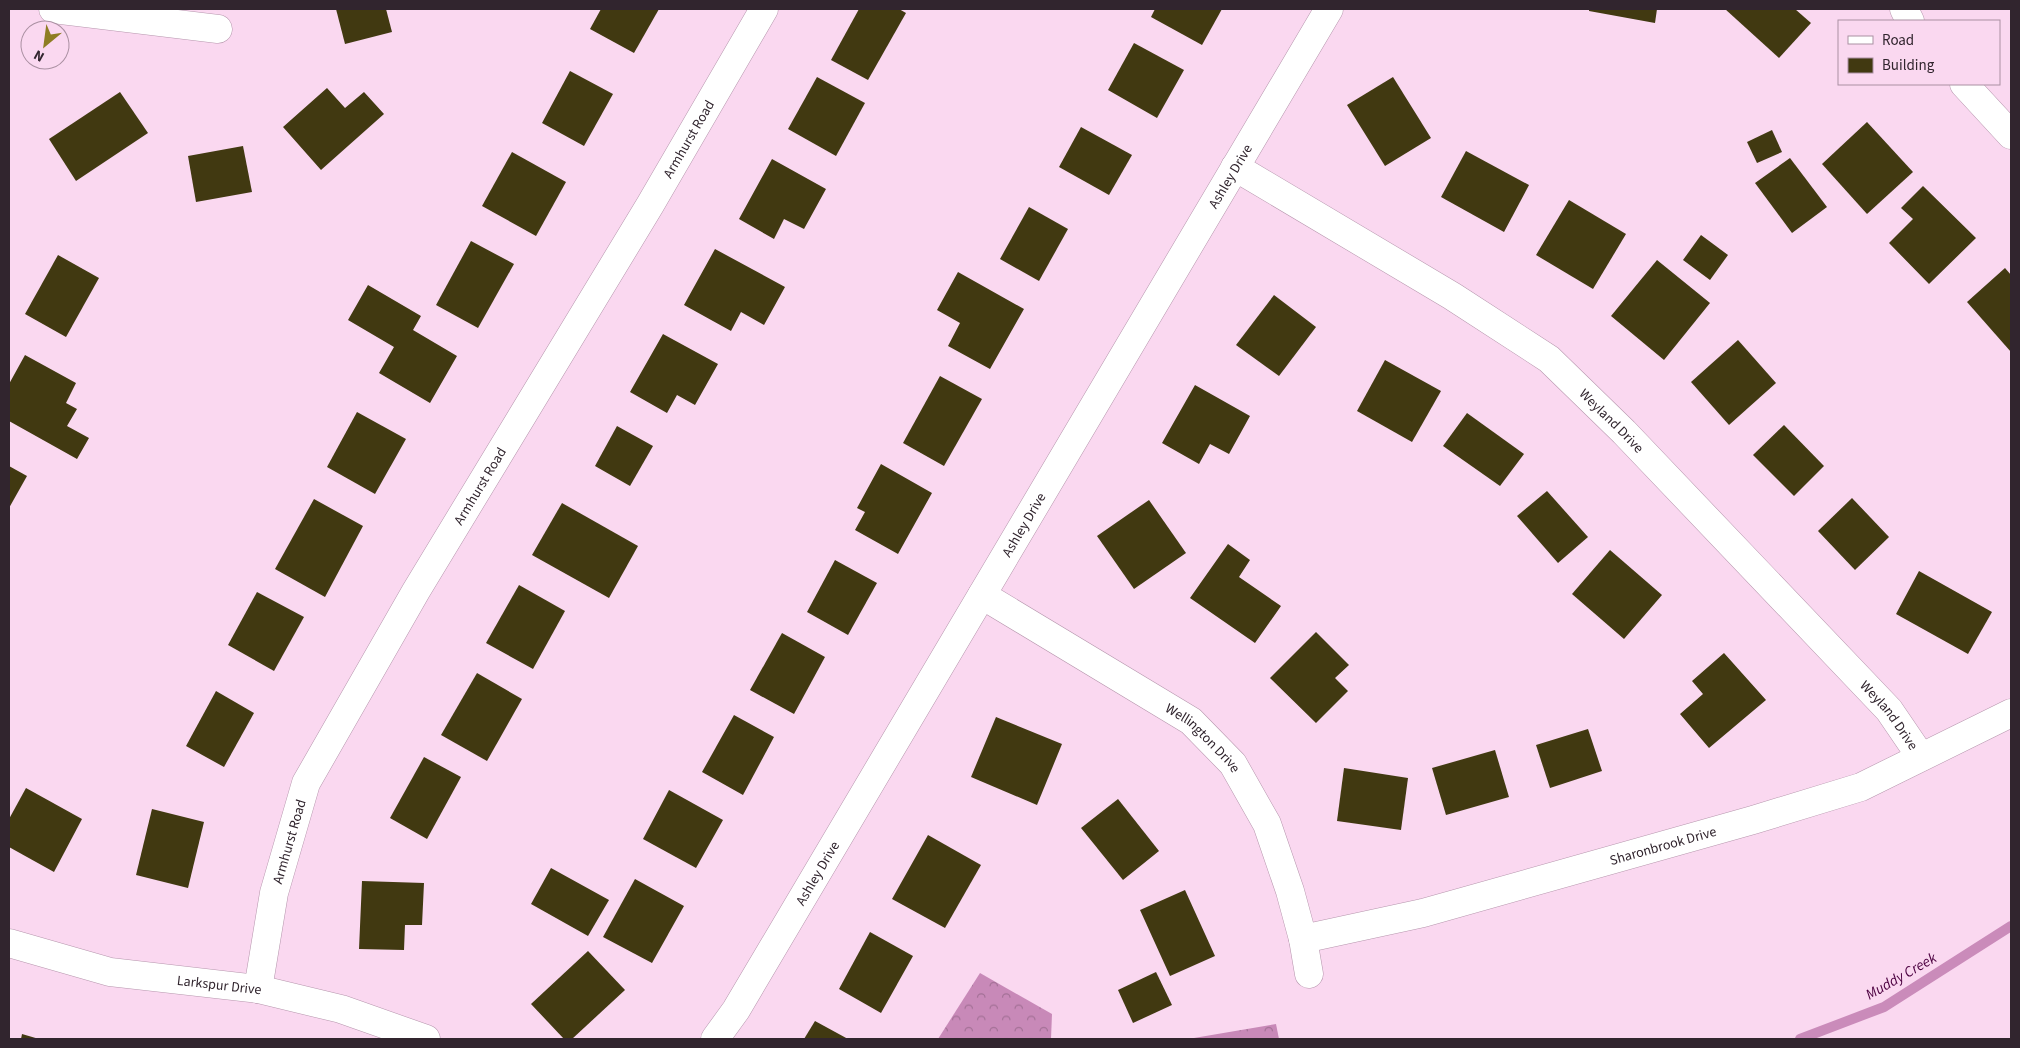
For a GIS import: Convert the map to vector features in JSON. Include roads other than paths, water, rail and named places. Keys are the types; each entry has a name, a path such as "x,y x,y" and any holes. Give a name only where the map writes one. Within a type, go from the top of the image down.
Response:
{"street":[{"path":"53,9 218,30"},
{"name":"Armhurst Road","path":"258,989 274,893 306,783 416,591 650,205 764,9"},
{"name":"Ashley Drive","path":"715,1039 736,1010 1329,9"},
{"path":"1965,85 2011,135"},
{"name":"Weyland Drive","path":"1235,166 1452,296 1549,359 1624,432 1889,710 1921,757"},
{"name":"Wellington Drive","path":"982,595 1192,720 1233,764 1267,824 1290,891 1303,939 1309,974"},
{"name":"Sharonbrook Drive","path":"1303,939 1423,913 1753,820 1861,787 2011,713"},
{"name":"Larkspur Drive","path":"9,943 110,972 258,989 341,1009 426,1039"}],"waterway":[{"name":"Muddy Creek","path":"1800,1039 1884,1007 2011,926"}]}
